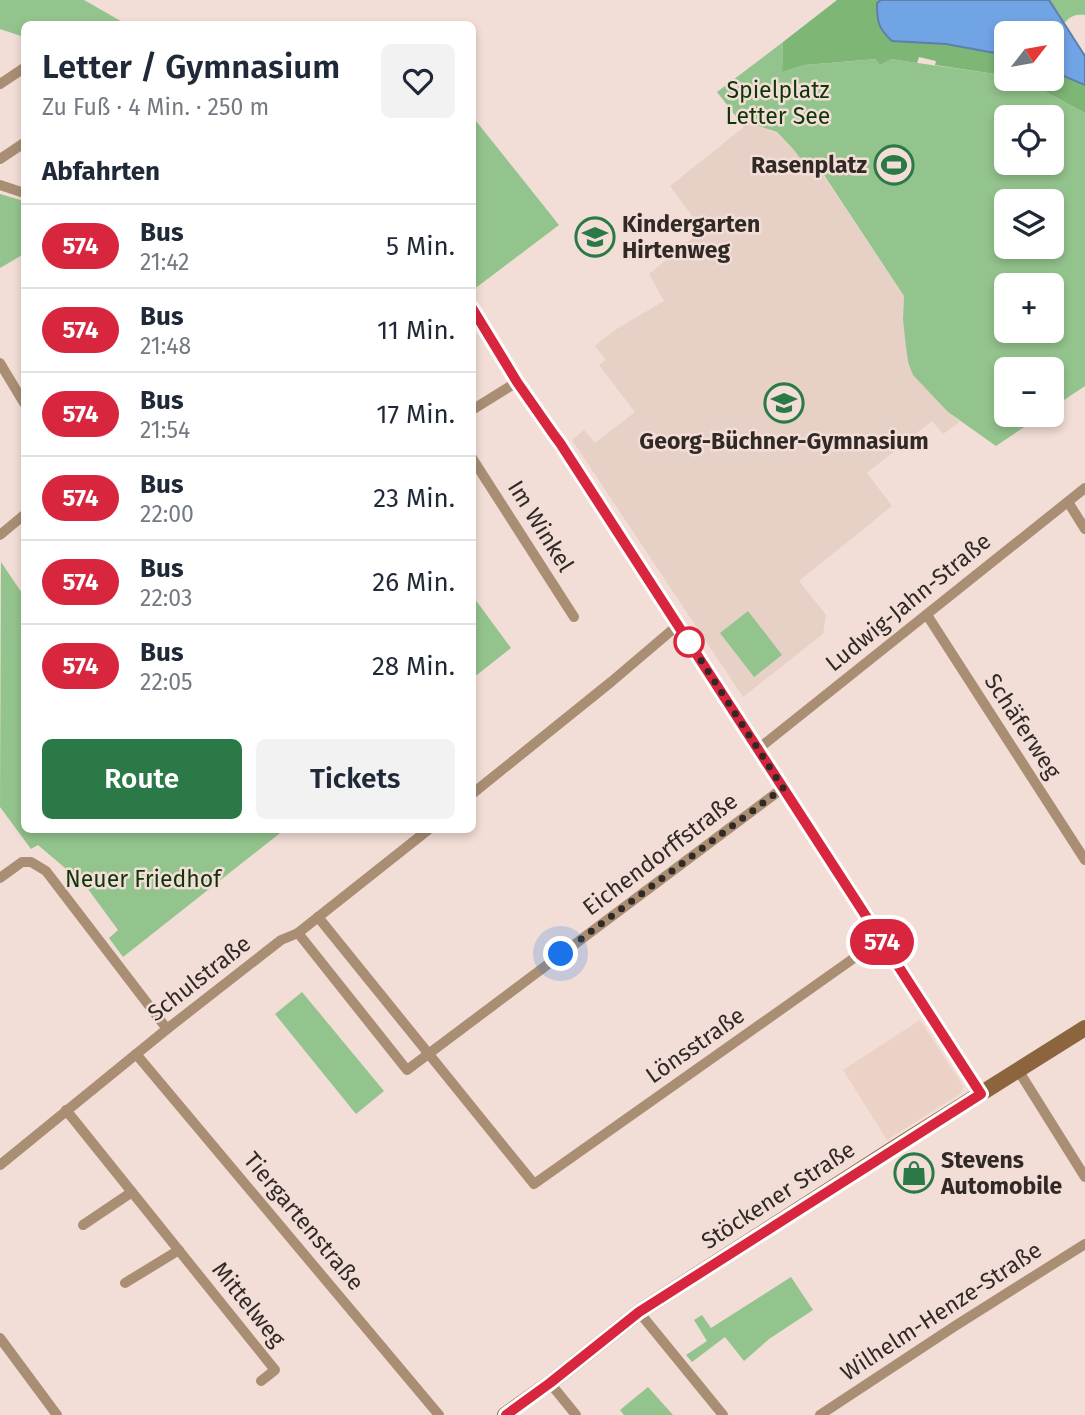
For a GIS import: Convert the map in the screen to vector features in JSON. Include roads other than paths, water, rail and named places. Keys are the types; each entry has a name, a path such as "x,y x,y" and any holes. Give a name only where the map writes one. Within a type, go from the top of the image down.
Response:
{"main road":[{"name":"Stöckener Straße","path":"506,1415 639,1312 1085,1028"}],"street":[{"path":"0,83 21,70"},
{"path":"0,159 21,145"},
{"path":"0,185 21,192"},
{"path":"476,315 517,382 560,443 981,1094"},
{"path":"0,363 21,398"},
{"path":"476,408 517,382"},
{"name":"Im Winkel","path":"476,464 574,617"},
{"name":"Ludwig-Jahn-Straße","path":"758,749 1085,488"},
{"path":"1068,502 1085,529"},
{"path":"0,534 21,517"},
{"name":"Schäferweg","path":"927,615 1085,860"},
{"path":"476,791 678,625"},
{"name":"Eichendorffstraße","path":"298,933 407,1070 783,788"},
{"name":"Schulstraße","path":"0,1165 167,1029 281,940 298,933 424,833"},
{"path":"0,878 22,862 31,862 46,871 167,1029"},
{"path":"318,917 427,1054"},
{"name":"Lönsstraße","path":"427,1054 534,1184 881,939"},
{"name":"Tiergartenstraße","path":"136,1054 439,1415"},
{"path":"1018,1070 1085,1177"},
{"name":"Mittelweg","path":"66,1110 275,1370 261,1381"},
{"path":"83,1225 132,1192"},
{"name":"Wilhelm-Henze-Straße","path":"820,1415 1085,1244"},
{"path":"125,1283 178,1250"},
{"path":"639,1312 723,1415"},
{"path":"0,1338 57,1415"},
{"path":"550,1383 576,1415"}],"water":[{"path":"881,0 1049,0 1062,21 994,21 994,53 946,44 892,41 881,28 877,3"},
{"path":"1064,23 1085,56 1085,85 1064,76"}],"place":[{"name":"Rasenplatz","path":"894,165"},
{"name":"Kindergarten Hirtenweg","path":"595,237"},
{"name":"Georg-Büchner-Gymnasium","path":"784,403"},
{"name":"Stevens Automobile","path":"914,1173"}],"park label":[{"name":"Spielplatz Letter See","path":"778,103"},
{"name":"Neuer Friedhof","path":"143,879"}]}
